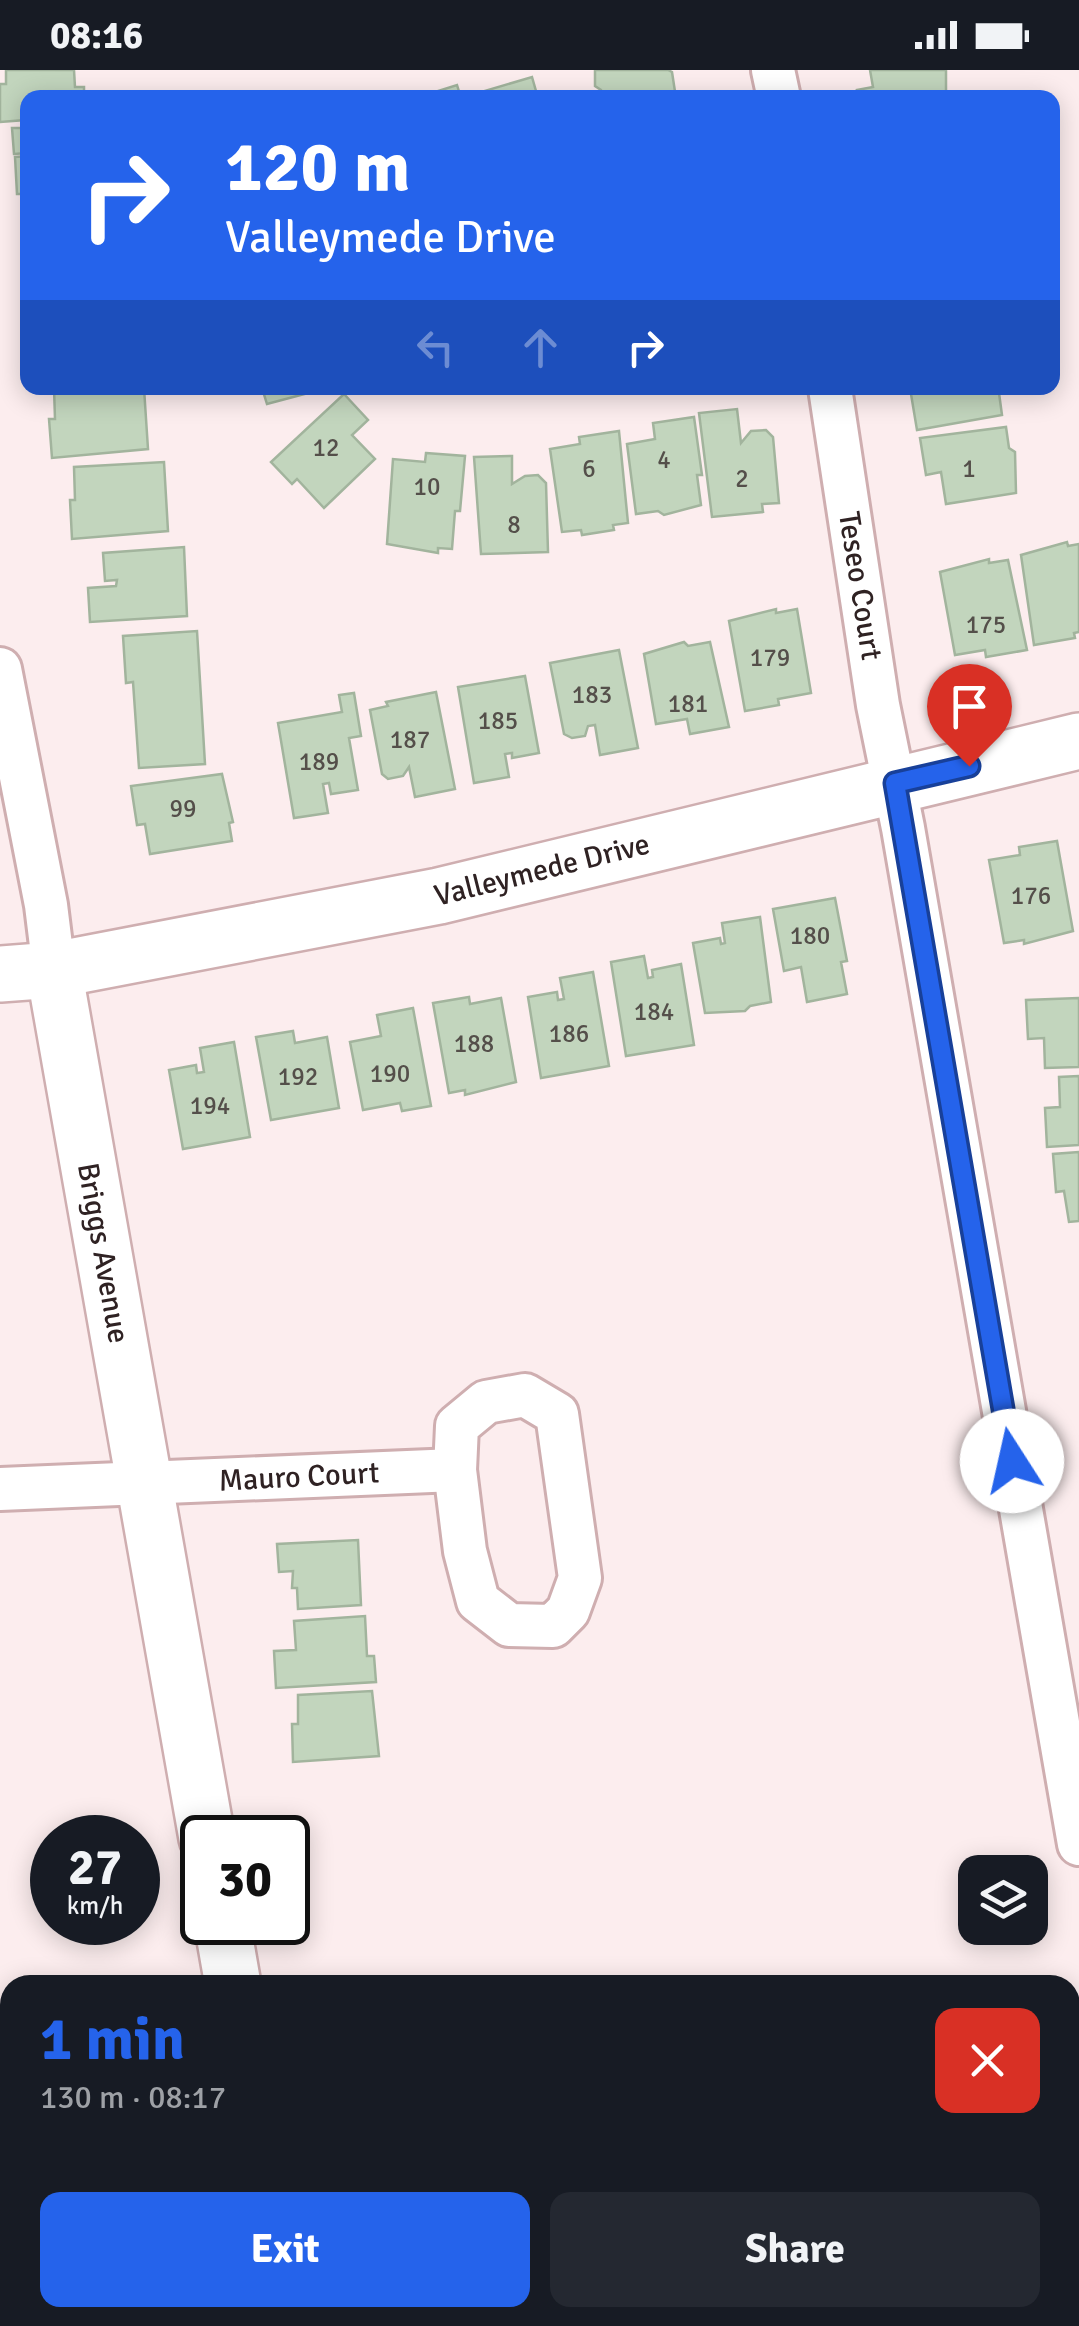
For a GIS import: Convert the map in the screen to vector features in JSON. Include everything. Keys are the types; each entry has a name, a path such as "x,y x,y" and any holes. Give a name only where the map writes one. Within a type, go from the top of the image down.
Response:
{"street":[{"name":"Teseo Court","path":"831,395 878,705 895,783 1079,1844"},
{"name":"Briggs Avenue","path":"0,669 46,906 203,1815"},
{"name":"Valleymede Drive","path":"0,974 54,970 439,896 895,783 1079,742"},
{"path":"525,1395 557,1414 580,1578 568,1610 553,1626 509,1625 478,1601 465,1551 455,1470 457,1426 486,1402 525,1395"},
{"name":"Mauro Court","path":"0,1488 455,1470"},
{"path":"226,1945 231,1975"}],"building":[{"path":"6,70 74,70 75,87 84,90 20,90 20,120 0,122 0,84 6,84"},
{"path":"595,70 668,70 672,72 675,90 601,90 595,86"},
{"path":"870,70 946,70 946,90 857,90 873,87"},
{"path":"532,77 536,90 488,90"},
{"path":"12,128 20,128 20,154 14,154"},
{"path":"15,157 20,157 20,194 17,194"},
{"path":"54,395 144,395 148,449 52,458 49,419 55,419"},
{"path":"264,395 301,395 267,404"},
{"path":"343,395 368,420 352,435 375,459 324,508 297,479 292,484 271,462"},
{"path":"911,395 999,395 1002,415 917,430"},
{"path":"737,409 741,443 751,431 766,430 773,437 779,503 762,504 763,512 712,517 699,413"},
{"path":"694,417 702,475 697,475 701,505 664,515 658,511 636,514 627,444 655,439 653,423"},
{"path":"1006,427 1009,448 1015,452 1016,493 946,504 941,472 926,475 920,438"},
{"path":"619,431 628,523 613,525 614,530 582,535 581,530 562,532 550,449 580,444 579,437"},
{"path":"426,453 465,456 452,549 438,548 438,553 387,544 393,459 425,462"},
{"path":"512,456 512,484 525,476 538,475 546,483 548,552 481,554 474,457"},
{"path":"164,462 168,531 72,539 70,500 75,500 74,467"},
{"path":"1067,542 1068,546 1079,544 1079,632 1074,633 1075,638 1034,645 1021,555"},
{"path":"184,547 187,616 90,622 88,588 116,586 117,580 105,581 103,553"},
{"path":"989,559 989,563 1008,560 1027,650 986,657 985,650 955,655 940,572"},
{"path":"776,609 776,613 797,609 811,693 778,699 779,705 745,711 729,621"},
{"path":"197,631 205,764 139,768 133,682 126,683 123,636"},
{"path":"684,642 688,646 710,642 729,727 690,734 687,719 656,724 644,654"},
{"path":"619,650 638,748 600,755 595,725 588,726 585,736 572,738 564,734 550,663"},
{"path":"525,676 539,753 512,758 512,753 505,754 509,777 474,783 458,687"},
{"path":"436,692 455,789 415,797 409,767 403,776 388,779 382,774 370,710 388,706 386,702"},
{"path":"354,693 361,736 349,738 358,790 331,794 329,783 323,784 328,813 294,818 278,723 342,712 339,695"},
{"path":"222,774 233,822 229,823 232,841 150,854 145,824 137,825 131,786"},
{"path":"1057,841 1073,931 1024,944 1024,940 1004,943 989,860 1020,855 1019,847"},
{"path":"835,898 847,961 841,962 847,994 807,1002 801,967 784,971 773,909"},
{"path":"760,917 771,1002 750,1006 745,1011 705,1013 693,943 720,938 721,944 725,943 722,923"},
{"path":"644,956 648,978 653,977 652,970 681,964 694,1045 626,1056 611,962"},
{"path":"593,972 609,1066 541,1078 528,997 557,992 558,1000 564,999 560,978"},
{"path":"469,997 470,1004 501,998 516,1082 465,1095 465,1090 449,1093 433,1003"},
{"path":"1079,998 1079,1067 1045,1068 1044,1038 1028,1039 1026,1000"},
{"path":"413,1008 431,1106 402,1111 400,1103 363,1110 350,1042 381,1036 377,1015"},
{"path":"293,1031 295,1043 327,1037 339,1108 271,1120 256,1037"},
{"path":"234,1042 250,1137 183,1149 169,1070 196,1065 197,1073 204,1072 200,1048"},
{"path":"1079,1076 1079,1145 1047,1147 1045,1108 1060,1107 1059,1077"},
{"path":"1079,1152 1079,1221 1069,1222 1064,1191 1056,1192 1053,1154"},
{"path":"358,1540 361,1605 298,1609 297,1588 292,1588 293,1571 279,1572 277,1544"},
{"path":"365,1616 367,1656 374,1656 376,1682 276,1688 274,1651 296,1650 294,1621"},
{"path":"372,1691 379,1756 293,1762 292,1724 298,1724 298,1695"}],"route":[{"path":"969,766 895,783 1012,1461"}]}
